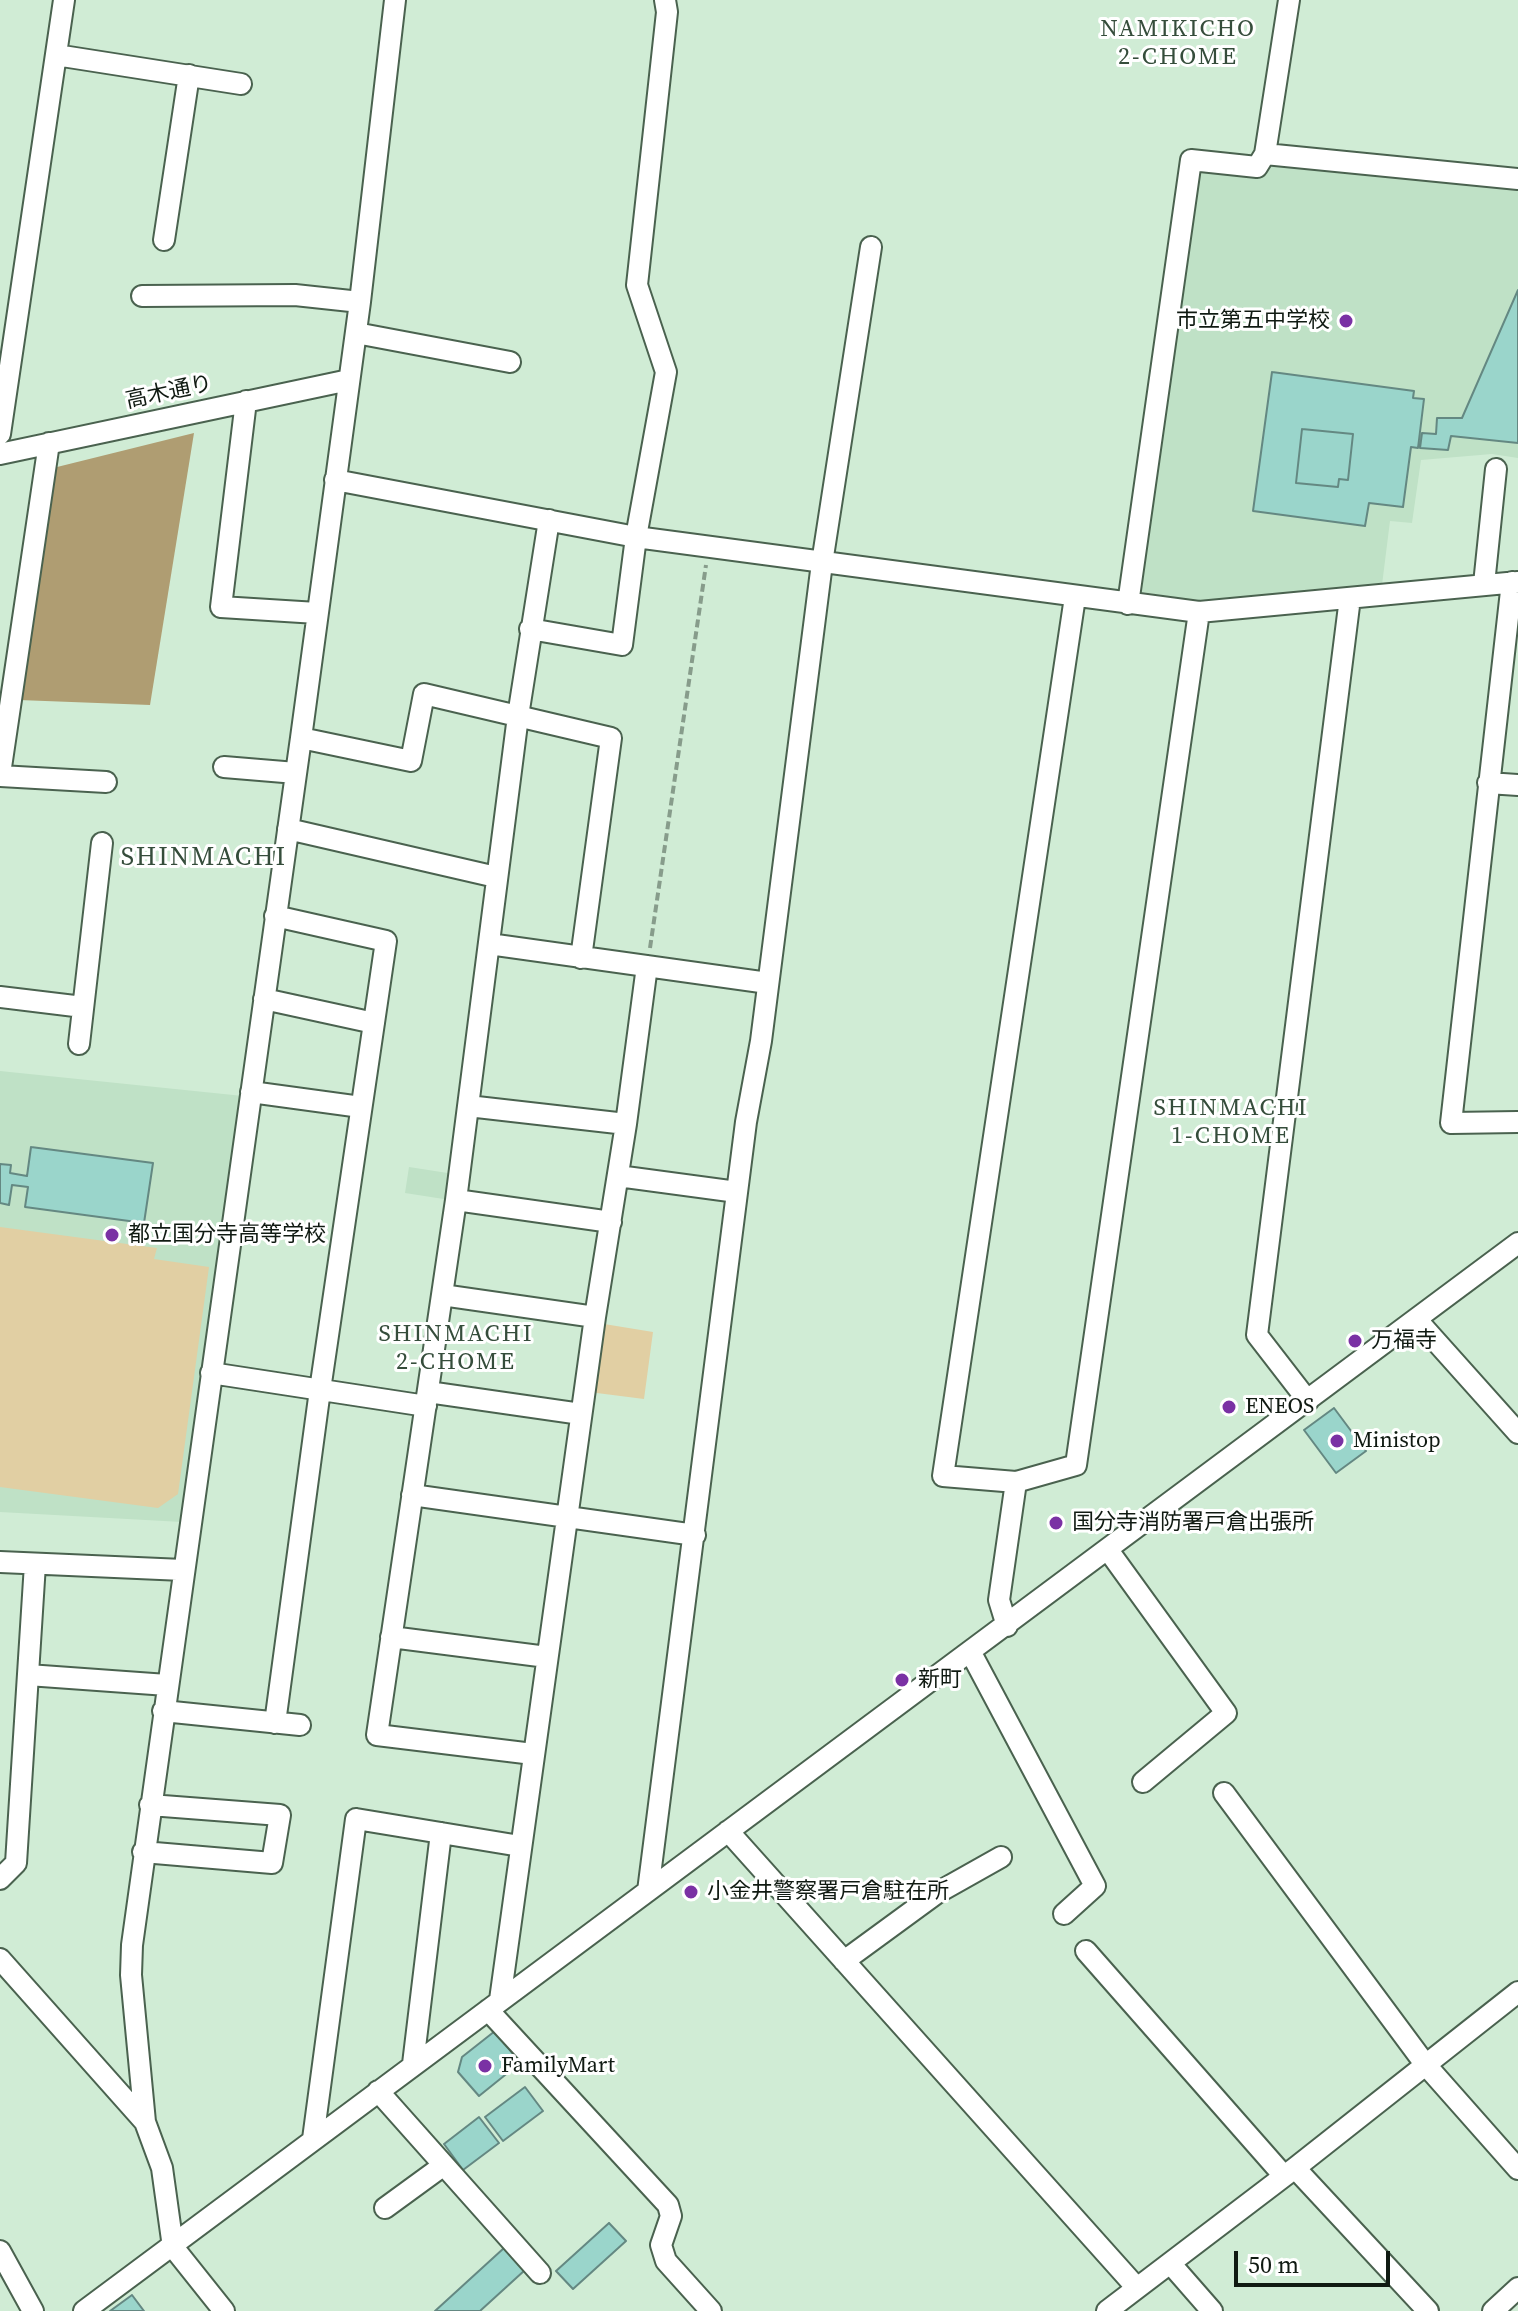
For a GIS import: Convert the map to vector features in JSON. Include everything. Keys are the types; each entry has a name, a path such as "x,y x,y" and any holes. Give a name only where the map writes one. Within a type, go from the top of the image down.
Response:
{"street":[{"path":"0,434 64,0"},
{"path":"224,2311 173,2247 162,2168 145,2122 131,1975 132,1945 356,333 395,0"},
{"path":"530,629 622,645 636,537 666,372 637,285 667,12 665,0"},
{"path":"1128,604 1191,160 1257,167 1265,154 1289,0"},
{"path":"56,55 241,84"},
{"path":"164,240 189,75"},
{"path":"1265,154 1518,179"},
{"path":"648,1891 737,1192 768,983 822,563 871,247"},
{"path":"142,296 295,295 360,302"},
{"path":"356,333 510,362"},
{"name":"高木通り","path":"0,454 349,380"},
{"path":"246,401 221,607 317,613"},
{"path":"49,443 0,775 106,782"},
{"path":"1484,584 1496,469"},
{"path":"335,480 636,537 1199,612 1515,582 1488,783 1451,1123 1518,1122"},
{"path":"533,1754 377,1735 456,1200 530,629 549,520"},
{"path":"1075,597 943,1476 1016,1482 1076,1465 1199,612"},
{"path":"1308,1401 1257,1335 1350,598"},
{"path":"301,738 411,761 424,694 611,738 581,958"},
{"path":"224,767 296,773"},
{"path":"1488,783 1518,785"},
{"path":"288,829 496,877"},
{"path":"79,1044 102,843"},
{"path":"275,916 386,941 275,1723"},
{"path":"489,944 768,983"},
{"path":"494,2005 520,1846 647,966"},
{"path":"0,997 83,1007"},
{"path":"264,999 374,1023"},
{"path":"251,1092 361,1107"},
{"path":"468,1106 626,1124"},
{"path":"618,1176 737,1192"},
{"path":"456,1200 611,1222"},
{"path":"84,2311 1518,1243"},
{"path":"442,1295 595,1317"},
{"path":"1416,1319 1518,1433"},
{"path":"211,1373 320,1390 581,1414"},
{"path":"1007,1626 999,1600 1016,1482"},
{"path":"412,1495 695,1535"},
{"path":"1108,1550 1226,1713 1143,1782"},
{"path":"0,1562 183,1570"},
{"path":"0,1879 16,1863 35,1564"},
{"path":"391,1637 547,1657"},
{"path":"971,1653 1095,1886 1064,1914"},
{"path":"28,1675 167,1685"},
{"path":"163,1711 300,1725"},
{"path":"1224,1793 1425,2064 1518,2169"},
{"path":"143,1852 272,1863 280,1815 150,1805"},
{"path":"313,2139 356,1819 520,1846"},
{"path":"728,1831 1137,2288"},
{"path":"413,2064 441,1833"},
{"path":"844,1961 937,1893 1001,1857"},
{"path":"1086,1951 1290,2172 1428,2311"},
{"path":"2,1964 145,2122"},
{"path":"1107,2311 1518,1992"},
{"path":"494,2005 668,2205 671,2216 661,2245 666,2261 711,2311"},
{"path":"378,2091 540,2273"},
{"path":"385,2208 444,2165"},
{"path":"0,2251 33,2311"},
{"path":"1170,2263 1212,2311"},
{"path":"1493,2311 1518,2288"}],"path":[{"path":"647,966 709,547"}],"shaded area":[{"name":"市立第五中学校","path":"1270,162 1518,188 1518,458 1492,454 1421,460 1412,523 1390,521 1382,585 1198,601 1136,591 1195,168"},
{"path":"194,433 150,705 19,700 45,470"},
{"name":"都立国分寺高等学校","path":"0,1071 243,1096 182,1522 0,1512"},
{"path":"409,1167 454,1174 450,1200 405,1193"},
{"path":"0,1227 157,1248 154,1259 209,1267 178,1494 158,1508 0,1487"},
{"path":"598,1323 653,1332 644,1399 589,1392"}],"building":[{"path":"1518,290 1518,443 1451,436 1448,450 1420,448 1422,433 1436,434 1437,418 1462,418"},
{"path":"1272,372 1414,391 1413,398 1424,399 1418,448 1411,447 1403,507 1369,503 1365,526 1253,511","holes":["1302,429 1353,434 1348,480 1339,479 1338,487 1296,483"]},
{"path":"1302,429 1353,434 1348,480 1339,479 1338,487 1296,483"},
{"path":"31,1147 153,1163 144,1223 25,1207 28,1187 12,1185 9,1205 0,1203 0,1164 11,1165 10,1173 27,1176"},
{"path":"1334,1408 1366,1451 1336,1473 1304,1430"},
{"path":"495,2031 520,2063 479,2096 458,2072 462,2057"},
{"path":"525,2087 543,2111 503,2141 485,2117"},
{"path":"479,2117 499,2143 463,2170 444,2144"},
{"path":"609,2223 626,2241 573,2289 556,2271"},
{"path":"504,2248 525,2270 480,2311 435,2311"},
{"path":"132,2295 144,2311 110,2311"}],"place":[{"name":"市立第五中学校","path":"1346,321"},
{"name":"都立国分寺高等学校","path":"112,1235"},
{"name":"万福寺","path":"1355,1341"},
{"name":"ENEOS","path":"1229,1407"},
{"name":"Ministop","path":"1337,1441"},
{"name":"国分寺消防署戸倉出張所","path":"1056,1523"},
{"name":"新町","path":"902,1680"},
{"name":"小金井警察署戸倉駐在所","path":"691,1892"},
{"name":"FamilyMart","path":"485,2066"}],"district":[{"name":"NAMIKICHO 2-CHOME","path":"1178,44"},
{"name":"SHINMACHI","path":"204,858"},
{"name":"SHINMACHI 1-CHOME","path":"1231,1123"},
{"name":"SHINMACHI 2-CHOME","path":"456,1349"}]}
